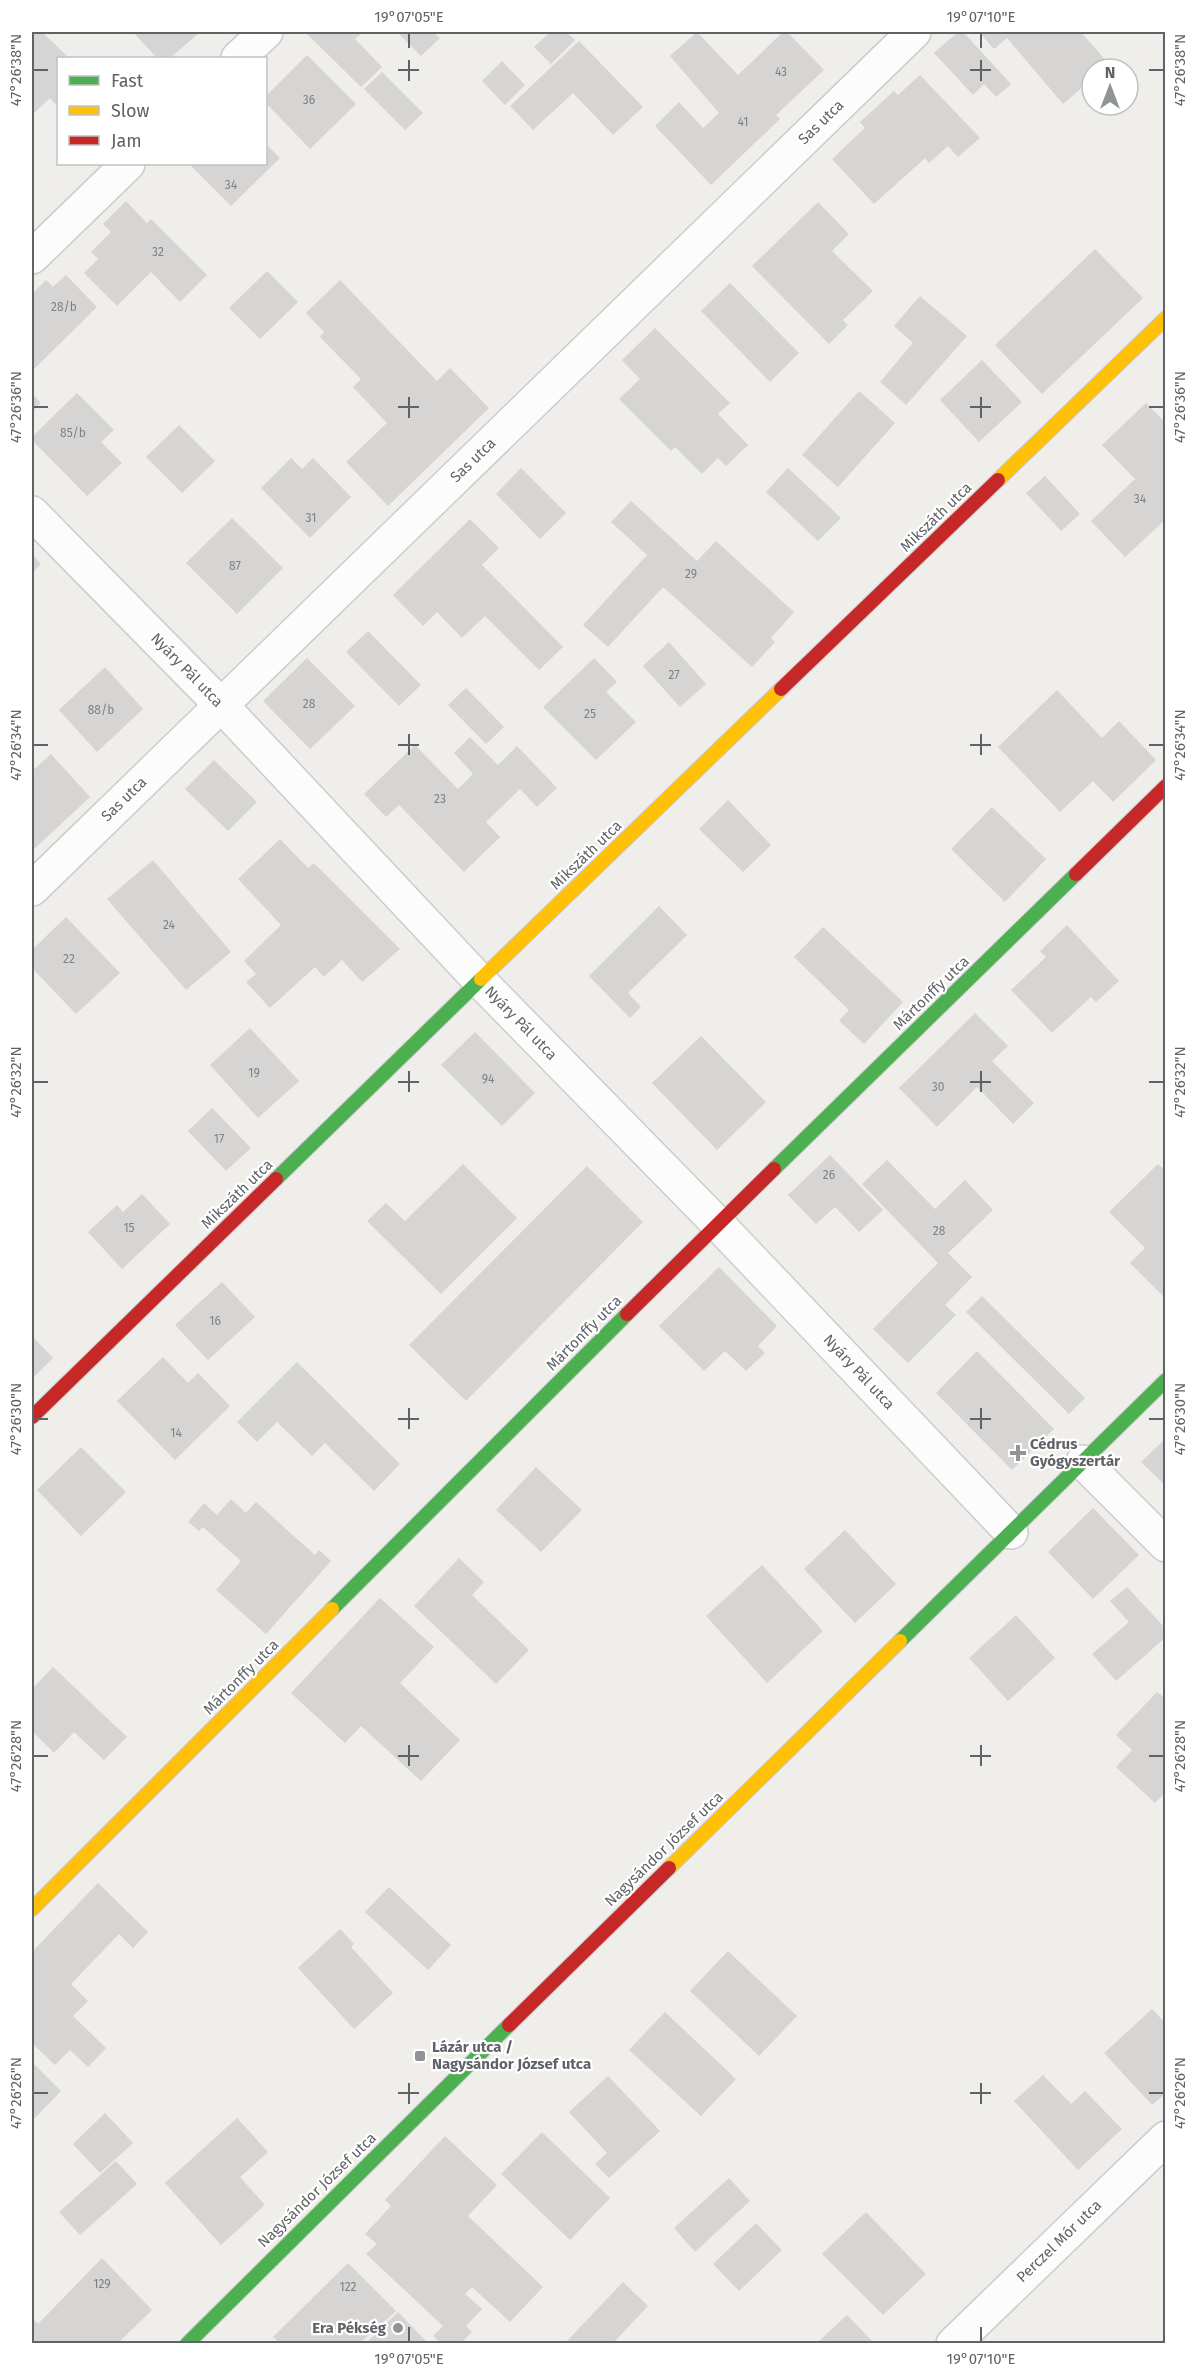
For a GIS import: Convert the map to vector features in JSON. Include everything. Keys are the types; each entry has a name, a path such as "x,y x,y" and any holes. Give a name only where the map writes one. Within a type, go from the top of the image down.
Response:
{"street":[{"path":"239,57 266,32"},
{"name":"Sas utca","path":"32,889 914,32"},
{"path":"32,257 127,165"},
{"name":"Mikszáth utca","path":"32,1418 479,980 1166,318"},
{"name":"Nyáry Pál utca","path":"32,513 221,705 479,980 718,1224 1011,1532"},
{"name":"Mártonffy utca","path":"32,1909 718,1224 1166,786"},
{"name":"Nagysándor József utca","path":"194,2341 258,2271 1166,1380"},
{"path":"1083,1462 1166,1545"},
{"name":"Perczel Mór utca","path":"953,2343 1166,2138"}],"building":[{"path":"32,32 42,32 68,57 57,57 57,106 50,98 32,115"},
{"path":"133,32 200,32 171,57 156,57"},
{"path":"305,32 363,32 355,39 382,67 361,87"},
{"path":"397,32 433,32 440,38 421,56"},
{"path":"550,32 566,32 575,40 551,64 534,47"},
{"path":"697,32 738,75 783,32 787,32 824,70 776,115 780,119 711,185 655,126 679,102 703,128 719,113 670,56"},
{"path":"958,32 963,32 1011,84 996,97 984,84 973,95 934,53"},
{"path":"979,32 1081,32 1103,57 1080,57 1080,89 1063,104 1007,38 994,49"},
{"path":"579,41 643,107 613,135 573,93 533,130 510,106"},
{"path":"307,55 356,104 310,149 267,104 267,95"},
{"path":"502,61 525,85 505,105 482,81"},
{"path":"382,72 423,113 405,130 364,89"},
{"path":"920,75 980,138 958,157 948,146 929,163 925,158 874,204 832,159 865,128 860,122 894,91 898,95"},
{"path":"267,145 280,158 231,206 190,165 267,165"},
{"path":"126,201 147,223 151,219 207,275 180,302 151,272 117,306 84,273 98,259 91,252 111,232 103,224"},
{"path":"818,202 849,234 832,251 873,291 843,320 848,325 829,344 752,266"},
{"path":"1095,249 1143,298 1042,394 995,345"},
{"path":"267,271 298,302 260,339 229,308"},
{"path":"66,275 97,307 32,371 32,294 46,280 53,287"},
{"path":"340,280 437,381 450,368 489,408 388,506 346,462 387,423 353,387 361,379 320,337 324,332 306,313"},
{"path":"730,283 799,353 770,382 701,311"},
{"path":"920,296 967,336 906,405 880,382 913,343 894,326"},
{"path":"655,328 730,403 718,414 748,445 726,466 718,458 702,474 675,447 671,451 619,399 640,379 622,360"},
{"path":"982,360 1022,402 979,442 940,400"},
{"path":"859,391 895,423 838,487 802,455"},
{"path":"32,393 41,403 32,412"},
{"path":"77,393 114,430 101,442 122,463 87,496 32,440 32,437"},
{"path":"1146,403 1166,423 1166,519 1125,557 1091,521 1135,479 1102,445"},
{"path":"179,425 215,461 182,493 146,457"},
{"path":"291,458 302,469 313,458 351,497 310,538 261,488"},
{"path":"521,468 566,513 540,539 496,494"},
{"path":"788,468 841,518 818,541 766,492"},
{"path":"1045,476 1080,514 1061,531 1026,493"},
{"path":"631,501 697,561 716,541 794,612 771,638 775,642 752,667 663,587 608,647 583,625 647,555 611,522"},
{"path":"232,518 283,568 237,614 186,563"},
{"path":"470,519 499,548 482,565 563,647 539,670 485,616 462,638 437,612 423,626 393,595"},
{"path":"32,554 41,564 32,573"},
{"path":"368,631 421,685 399,706 346,652"},
{"path":"669,642 706,684 680,707 643,666"},
{"path":"307,658 355,706 310,749 263,701"},
{"path":"594,658 617,682 606,692 636,722 596,760 543,707"},
{"path":"105,667 143,709 97,752 59,710"},
{"path":"466,688 504,727 486,744 448,705"},
{"path":"1057,690 1102,738 1119,721 1156,760 1113,802 1093,781 1060,812 998,747"},
{"path":"470,737 498,765 517,746 557,788 537,807 520,789 486,822 500,837 464,872 399,805 386,817 364,794 415,745 458,789 473,774 454,753"},
{"path":"51,754 90,797 32,851 32,771"},
{"path":"214,760 257,802 228,831 185,789"},
{"path":"728,800 771,845 743,872 699,829"},
{"path":"992,807 1046,859 1005,902 951,849"},
{"path":"280,839 308,868 314,863 400,949 362,982 342,960 324,977 315,967 270,1008 246,982 256,974 244,961 281,925 238,879"},
{"path":"153,860 231,952 186,990 107,899"},
{"path":"659,906 687,935 628,993 641,1007 630,1018 589,976"},
{"path":"66,917 120,973 76,1014 32,968 32,950"},
{"path":"1067,925 1119,981 1096,1002 1091,997 1052,1033 1011,990 1046,957 1040,951"},
{"path":"823,927 903,1002 864,1044 839,1021 849,1010 794,957"},
{"path":"975,1013 1008,1046 992,1061 1034,1103 1013,1124 977,1087 937,1127 899,1088"},
{"path":"250,1028 299,1081 258,1118 210,1065"},
{"path":"475,1032 535,1093 502,1126 441,1065"},
{"path":"701,1036 766,1102 717,1150 652,1083"},
{"path":"212,1108 251,1148 226,1171 188,1131"},
{"path":"830,1155 883,1210 859,1232 835,1207 816,1224 788,1195"},
{"path":"887,1160 935,1209 965,1180 993,1210 948,1253 972,1277 945,1305 956,1315 908,1363 873,1329 938,1263 862,1184"},
{"path":"463,1164 517,1218 441,1294 367,1221 386,1203 405,1221"},
{"path":"1158,1164 1166,1171 1166,1299 1130,1263 1145,1248 1109,1212"},
{"path":"587,1166 643,1222 466,1401 409,1345"},
{"path":"142,1194 170,1224 122,1269 88,1232 117,1205 123,1212"},
{"path":"719,1267 777,1326 758,1346 765,1353 746,1371 725,1351 704,1371 659,1326"},
{"path":"222,1282 255,1317 208,1360 175,1325"},
{"path":"982,1296 1085,1398 1069,1414 966,1312"},
{"path":"32,1336 53,1358 32,1379"},
{"path":"977,1351 1054,1429 1012,1470 936,1393"},
{"path":"163,1357 188,1383 198,1373 230,1406 175,1460 117,1401"},
{"path":"297,1362 400,1464 374,1491 325,1443 312,1456 277,1422 257,1442 237,1422"},
{"path":"1166,1438 1166,1486 1141,1462"},
{"path":"81,1447 126,1492 81,1536 37,1490"},
{"path":"536,1467 582,1510 541,1552 496,1510"},
{"path":"231,1499 246,1513 256,1502 315,1555 319,1550 331,1561 266,1634 216,1590 241,1561 203,1527 199,1531 188,1522 204,1503 217,1515"},
{"path":"1093,1508 1139,1555 1093,1599 1048,1552"},
{"path":"845,1530 896,1584 855,1623 804,1569"},
{"path":"459,1558 484,1582 472,1595 529,1650 496,1684 414,1606"},
{"path":"762,1565 823,1631 767,1683 706,1616"},
{"path":"1127,1587 1166,1629 1166,1637 1116,1681 1092,1654 1129,1622 1110,1601"},
{"path":"380,1598 434,1647 400,1683 460,1740 421,1781 361,1726 345,1743 291,1693"},
{"path":"1016,1615 1055,1658 1008,1701 969,1658"},
{"path":"53,1667 127,1737 104,1760 74,1732 54,1753 32,1731 32,1689"},
{"path":"1157,1692 1166,1699 1166,1792 1155,1803 1116,1767 1132,1750 1116,1735"},
{"path":"98,1883 148,1932 133,1948 119,1934 71,1984 88,2001 73,2016 106,2048 88,2067 70,2050 55,2065 32,2043 32,1952"},
{"path":"389,1887 451,1945 428,1970 365,1912"},
{"path":"340,1929 354,1944 351,1947 393,1993 354,2029 298,1968"},
{"path":"728,1951 797,2016 759,2056 690,1991"},
{"path":"1152,2009 1166,2024 1166,2093 1152,2105 1104,2053"},
{"path":"665,2012 736,2079 701,2116 629,2050"},
{"path":"32,2062 61,2091 32,2121"},
{"path":"1043,2075 1071,2104 1085,2091 1122,2129 1078,2170 1014,2101"},
{"path":"608,2076 660,2131 609,2178 595,2164 607,2153 569,2112"},
{"path":"105,2113 133,2143 100,2173 73,2144"},
{"path":"237,2118 268,2152 240,2177 265,2205 221,2245 165,2183"},
{"path":"542,2132 610,2198 570,2240 501,2174"},
{"path":"445,2136 497,2185 468,2216 543,2287 510,2322 472,2287 465,2294 482,2309 466,2326 472,2332 461,2343 441,2343 433,2336 443,2326 366,2254 377,2244 365,2234 391,2206 385,2200"},
{"path":"116,2161 137,2184 80,2235 59,2212"},
{"path":"729,2178 750,2201 695,2252 674,2228"},
{"path":"866,2212 926,2274 883,2315 822,2254"},
{"path":"756,2223 782,2250 739,2291 713,2264"},
{"path":"102,2258 152,2310 118,2343 32,2343 32,2318 38,2324"},
{"path":"348,2263 396,2311 360,2343 280,2343 273,2337"},
{"path":"623,2282 648,2306 613,2343 565,2343"},
{"name":"Era Pékség","path":"398,2312 428,2343 366,2343"},
{"path":"847,2315 874,2343 817,2343"}],"traffic: fast":[{"path":"774,1169 1076,874"},
{"path":"276,1179 481,979"},
{"path":"332,1609 627,1314"},
{"path":"900,1641 1166,1380"},
{"path":"187,2344 509,2025"}],"traffic: slow":[{"path":"998,480 1166,318"},
{"path":"481,979 781,689"},
{"path":"32,1909 332,1609"},
{"path":"669,1868 900,1641"}],"traffic: jam":[{"path":"781,689 998,480"},
{"path":"1076,874 1166,786"},
{"path":"627,1314 774,1169"},
{"path":"32,1417 276,1179"},
{"path":"509,2025 669,1868"}],"place":[{"name":"Cédrus Gyógyszertár","path":"1018,1453"},
{"name":"Lázár utca / Nagysándor József utca","path":"420,2056"},
{"name":"Era Pékség","path":"398,2328"}]}
